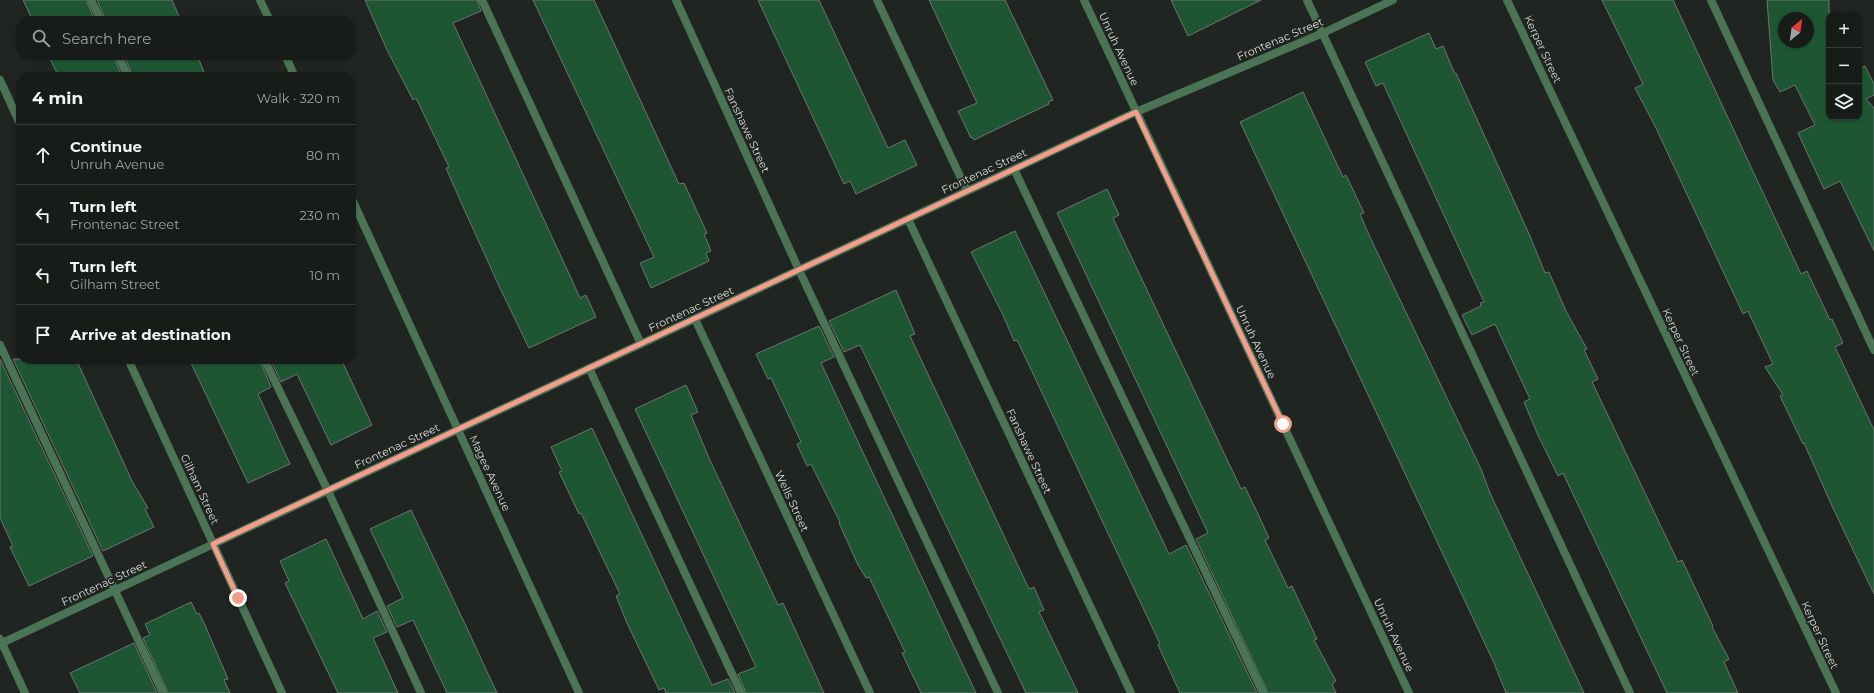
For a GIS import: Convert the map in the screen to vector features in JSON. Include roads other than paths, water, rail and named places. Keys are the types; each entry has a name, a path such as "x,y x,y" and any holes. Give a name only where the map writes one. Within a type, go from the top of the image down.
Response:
{"street":[{"path":"91,0 99,16"},
{"path":"260,0 268,16"},
{"path":"482,0 641,344"},
{"name":"Fanshawe Street","path":"676,0 799,270 998,693"},
{"path":"878,0 968,191"},
{"name":"Unruh Avenue","path":"1084,0 1409,693"},
{"path":"1307,0 1630,693"},
{"name":"Frontenac Street","path":"1,642 116,590 1136,112 1323,33 1393,0"},
{"name":"Kerper Street","path":"1508,0 1836,693"},
{"path":"1711,0 1874,350"},
{"path":"120,60 126,72"},
{"path":"288,60 294,72"},
{"path":"0,80 16,115"},
{"path":"1014,170 1263,693"},
{"name":"Magee Avenue","path":"356,209 579,693"},
{"name":"Fanshawe Street","path":"908,219 1131,693"},
{"name":"Wells Street","path":"695,319 870,693"},
{"path":"0,345 163,693"},
{"name":"Gilham Street","path":"130,364 282,693"},
{"path":"266,364 328,491 421,693"},
{"path":"589,368 741,693"},
{"path":"1,642 25,693"}]}
